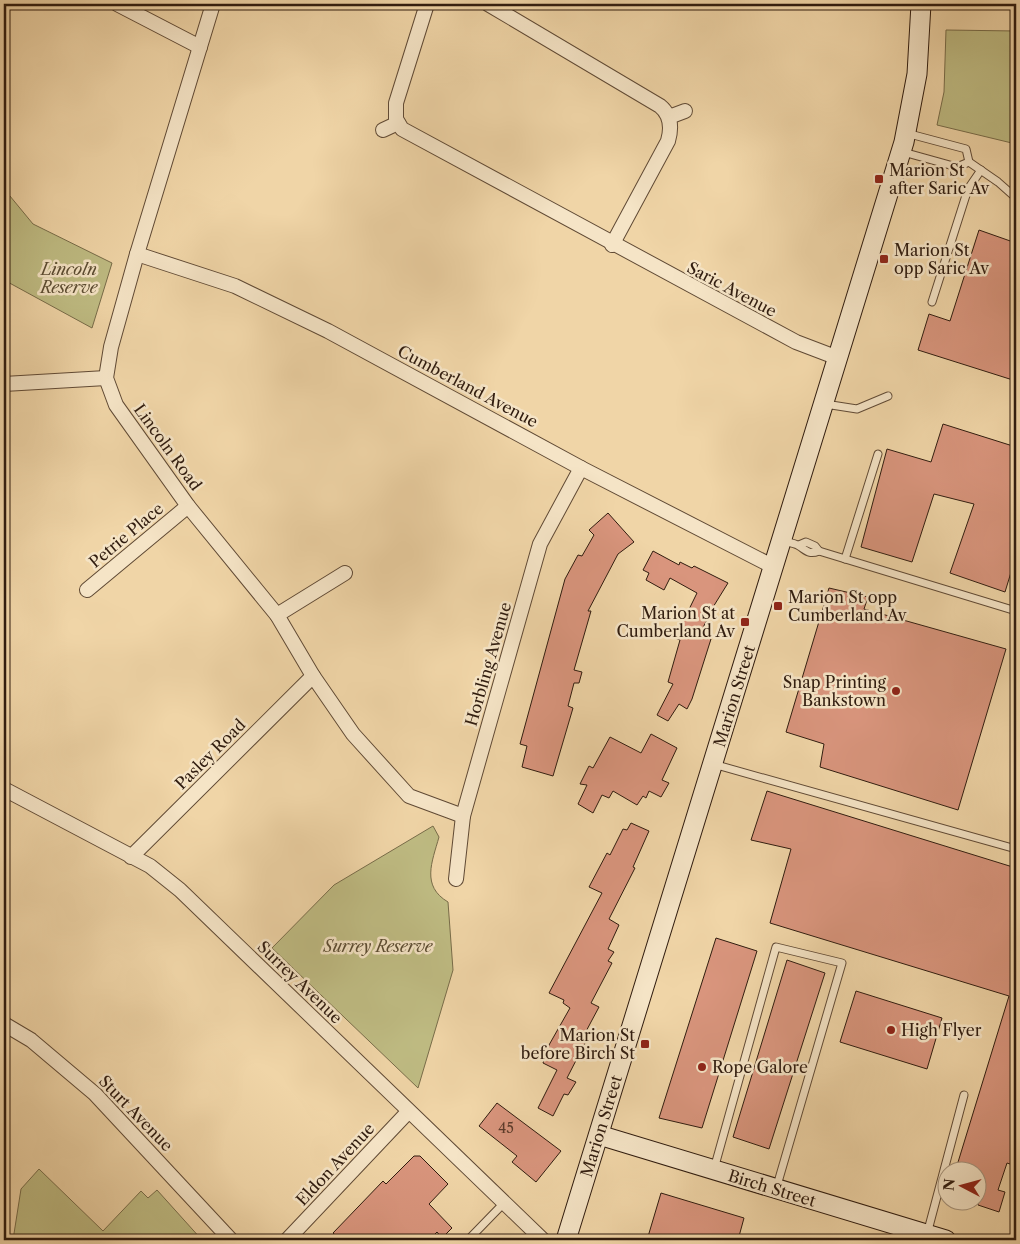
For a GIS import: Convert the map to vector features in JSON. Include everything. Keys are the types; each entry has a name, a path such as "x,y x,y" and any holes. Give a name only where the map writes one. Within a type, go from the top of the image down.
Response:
{"main road":[{"name":"Marion Street","path":"566,1240 774,567 791,543 825,404 904,142 917,74 921,4"},
{"name":"Birch Street","path":"598,1135 946,1240"}],"street":[{"path":"117,4 200,47"},
{"name":"Lincoln Road","path":"213,4 110,348 106,378 116,405 188,506 276,615 313,676 353,734 409,796 463,816"},
{"path":"383,130 398,124 396,103 427,4"},
{"path":"488,4 660,106 669,117 668,142 612,244"},
{"path":"669,117 685,111"},
{"name":"Saric Avenue","path":"398,124 409,134 796,342 838,358"},
{"name":"Cumberland Avenue","path":"138,254 235,286 328,331 581,468 774,567"},
{"path":"4,384 106,378"},
{"name":"Horbling Avenue","path":"456,879 463,816 540,544 581,468"},
{"name":"Petrie Place","path":"87,590 188,506"},
{"path":"276,615 345,573"},
{"name":"Pasley Road","path":"131,857 313,676"},
{"name":"Surrey Avenue","path":"4,789 150,866 180,890 408,1112 543,1240"},
{"name":"Sturt Avenue","path":"4,1024 31,1040 95,1094 231,1240"},
{"name":"Eldon Avenue","path":"288,1240 408,1112"}],"lane":[{"path":"904,142 957,167 969,162"},
{"path":"904,142 966,149 969,162 1016,198"},
{"path":"932,302 968,189 981,170"},
{"path":"825,404 857,409 888,396"},
{"path":"845,559 878,454"},
{"path":"791,543 812,554 819,551 1016,612"},
{"path":"713,764 1016,849"},
{"path":"714,1170 776,947 842,963 776,1189"},
{"path":"927,1234 964,1095"},
{"path":"468,1240 504,1204"}],"green space":[{"path":"946,30 1016,31 1016,144 937,125 944,92"},
{"name":"Lincoln Reserve","path":"5,190 33,224 112,263 92,328 4,280"},
{"name":"Surrey Reserve","path":"433,826 439,837 432,864 431,881 434,889 448,902 453,970 418,1088 272,948 334,885"},
{"path":"39,1169 103,1231 141,1191 148,1198 157,1190 202,1240 13,1240 21,1189"}],"building":[{"path":"979,230 1016,243 1016,381 918,350 929,314 950,321"},
{"path":"943,424 1016,447 1016,556 1005,592 950,573 974,504 934,494 912,562 861,547 887,449 931,462"},
{"path":"608,513 634,542 618,554 588,611 591,611 574,670 582,672 579,683 574,683 568,706 573,708 553,776 522,767 527,746 520,744 565,579 578,555 582,556 594,535 589,530"},
{"path":"653,551 679,565 680,562 692,568 694,566 728,583 705,620 707,620 699,635 711,639 692,699 687,709 679,704 668,721 657,715 673,684 668,682 680,640 675,638 697,593 670,578 664,590 646,580 649,573 643,570"},
{"name":"Snap Printing Bankstown","path":"829,588 868,597 864,609 1006,649 958,810 820,767 824,744 786,732"},
{"path":"651,734 677,748 662,780 669,783 661,797 649,791 646,798 643,796 637,805 613,791 609,798 602,795 593,813 578,804 587,785 580,784 589,766 593,768 610,737 641,753"},
{"path":"767,791 1016,868 1016,1132 1013,1142 1016,1143 1016,1166 1007,1163 998,1190 1005,1192 999,1212 988,1208 988,1162 958,1162 1009,996 770,923 791,849 751,840"},
{"path":"631,823 649,831 633,867 635,868 609,919 619,925 608,949 614,952 608,961 612,963 591,1003 599,1007 583,1037 587,1039 567,1078 576,1082 568,1095 564,1094 553,1116 538,1108 557,1070 543,1063 549,1045 570,1008 563,1003 564,1000 549,993 602,893 589,887 607,853 610,855 623,829 627,830"},
{"path":"716,938 757,951 702,1128 659,1118"},
{"path":"787,960 825,973 769,1149 733,1137"},
{"name":"High Flyer","path":"856,991 942,1018 927,1069 840,1042"},
{"path":"497,1103 561,1151 536,1182 512,1162 517,1156 479,1126"},
{"path":"414,1156 420,1156 448,1184 429,1204 452,1228 442,1238 437,1232 429,1240 341,1240 333,1233 383,1181 386,1184"},
{"path":"661,1193 744,1218 738,1240 647,1240"}],"place":[{"name":"Marion St after Saric Av","path":"879,179"},
{"name":"Marion St opp Saric Av","path":"884,259"},
{"name":"Marion St opp Cumberland Av","path":"778,606"},
{"name":"Marion St at Cumberland Av","path":"745,622"},
{"name":"Snap Printing Bankstown","path":"896,691"},
{"name":"High Flyer","path":"891,1030"},
{"name":"Marion St before Birch St","path":"645,1044"},
{"name":"Rope Galore","path":"702,1067"}]}
